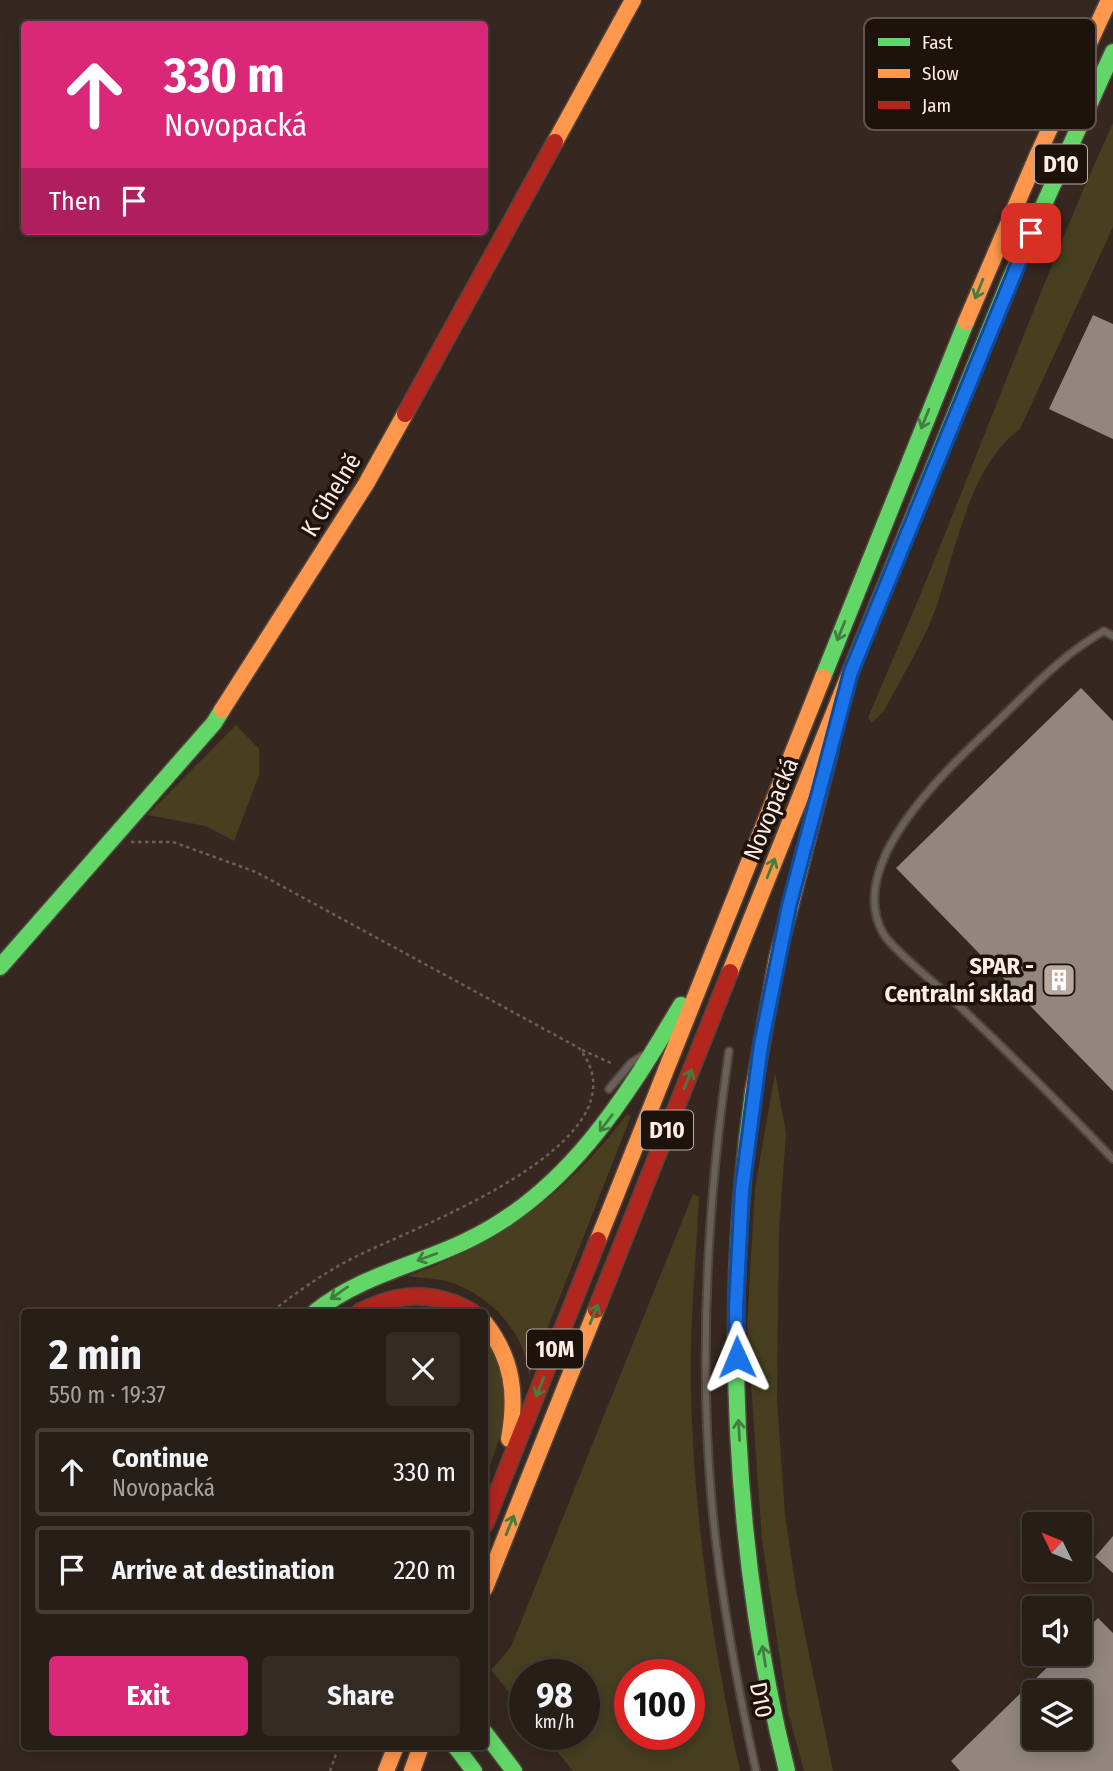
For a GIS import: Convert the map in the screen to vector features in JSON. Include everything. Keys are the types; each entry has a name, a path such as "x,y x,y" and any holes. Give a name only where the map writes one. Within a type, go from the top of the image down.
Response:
{"main road":[{"name":"K Cihelně","path":"0,968 214,723 366,484 633,0"},
{"name":"Novopacká","path":"1096,29 1109,0"},
{"name":"Novopacká","path":"1096,90 1113,52"},
{"name":"Novopacká","path":"488,1516 983,279 1050,130"},
{"name":"Novopacká","path":"488,1580 1011,277 1078,130"},
{"path":"787,1771 764,1657 741,1474 736,1308 742,1190 770,989 851,672"},
{"path":"319,1309 350,1285 471,1239 536,1197 586,1149 609,1120 658,1045 718,939"},
{"path":"367,1309 397,1297 422,1295 446,1300 466,1309"},
{"path":"488,1327 505,1352 514,1388 512,1424 499,1488"},
{"path":"488,1737 513,1771"},
{"path":"387,1770 394,1750"},
{"path":"412,1771 420,1750"},
{"path":"458,1750 474,1771"}],"lane":[{"path":"1113,636 1104,631 1073,648 942,775 898,830 882,862 873,904 883,934 1022,1065 1113,1159"},
{"path":"609,1089 631,1063 658,1045"},
{"name":"D10","path":"729,1051 717,1135 710,1217 708,1413 711,1493 723,1600 756,1771"}],"path":[{"path":"111,842 173,842 256,872 611,1063"},
{"path":"275,1309 299,1290 353,1258 445,1216 519,1177 561,1143 577,1126 591,1102 593,1073 590,1062 579,1048"},
{"path":"330,1771 338,1750"}],"shaded area":[{"path":"1113,123 1113,227 1020,429 1003,445 977,486 958,534 926,632 884,711 872,723 868,718 1065,234"},
{"path":"236,725 259,749 259,775 234,841 206,826 147,815"},
{"path":"775,1073 786,1133 779,1231 777,1400 785,1515 796,1590 833,1771 804,1771 788,1712 762,1540 747,1327 755,1188"},
{"path":"627,1114 631,1116 529,1375 520,1343 502,1316 490,1304 446,1281 408,1276 474,1247 530,1212 580,1169"},
{"path":"693,1194 699,1197 691,1369 696,1488 713,1631 740,1771 573,1771 556,1750 600,1750 600,1659 509,1659 509,1692 491,1670 511,1647"},
{"path":"488,1341 496,1353 505,1388 503,1424 488,1470"}],"building":[{"path":"1093,315 1113,324 1113,439 1049,409"},
{"name":"SPAR - Centralní sklad","path":"1081,688 1113,721 1113,1091 896,868"},
{"path":"1113,1536 1113,1573 1095,1557"},
{"path":"1098,1618 1113,1633 1113,1771 960,1771 951,1761 1022,1692 1022,1750 1092,1750 1092,1680 1034,1680 1049,1666 1092,1666 1092,1624"}],"traffic: fast":[{"path":"1096,90 1113,52"},
{"path":"855,660 1011,277 1078,130"},
{"path":"823,677 966,322"},
{"path":"0,967 214,723 222,710"},
{"path":"319,1309 368,1280 464,1242 500,1222 533,1198 563,1171 590,1141 638,1075 681,1005"},
{"path":"753,1092 743,1176 738,1261 738,1433 744,1520 755,1605 769,1689 787,1771"},
{"path":"488,1737 514,1771"},
{"path":"458,1750 474,1771"}],"traffic: slow":[{"path":"555,142 633,0"},
{"path":"1096,28 1109,0"},
{"path":"966,322 1049,130"},
{"path":"222,710 366,484 405,414"},
{"path":"730,972 855,660"},
{"path":"598,1240 823,677"},
{"path":"753,1092 777,958 830,752"},
{"path":"488,1580 596,1310"},
{"path":"488,1328 502,1350 510,1378 513,1407 509,1439"},
{"path":"386,1771 394,1750"},
{"path":"412,1771 420,1750"}],"traffic: jam":[{"path":"405,414 555,142"},
{"path":"596,1310 730,972"},
{"path":"488,1516 598,1240"},
{"path":"366,1309 388,1300 416,1296 444,1300 466,1309"}],"place":[{"name":"SPAR - Centralní sklad","path":"1059,980"}],"route":[{"path":"737,1357 736,1308 742,1190 770,989 789,906 851,672 1031,233"}]}
